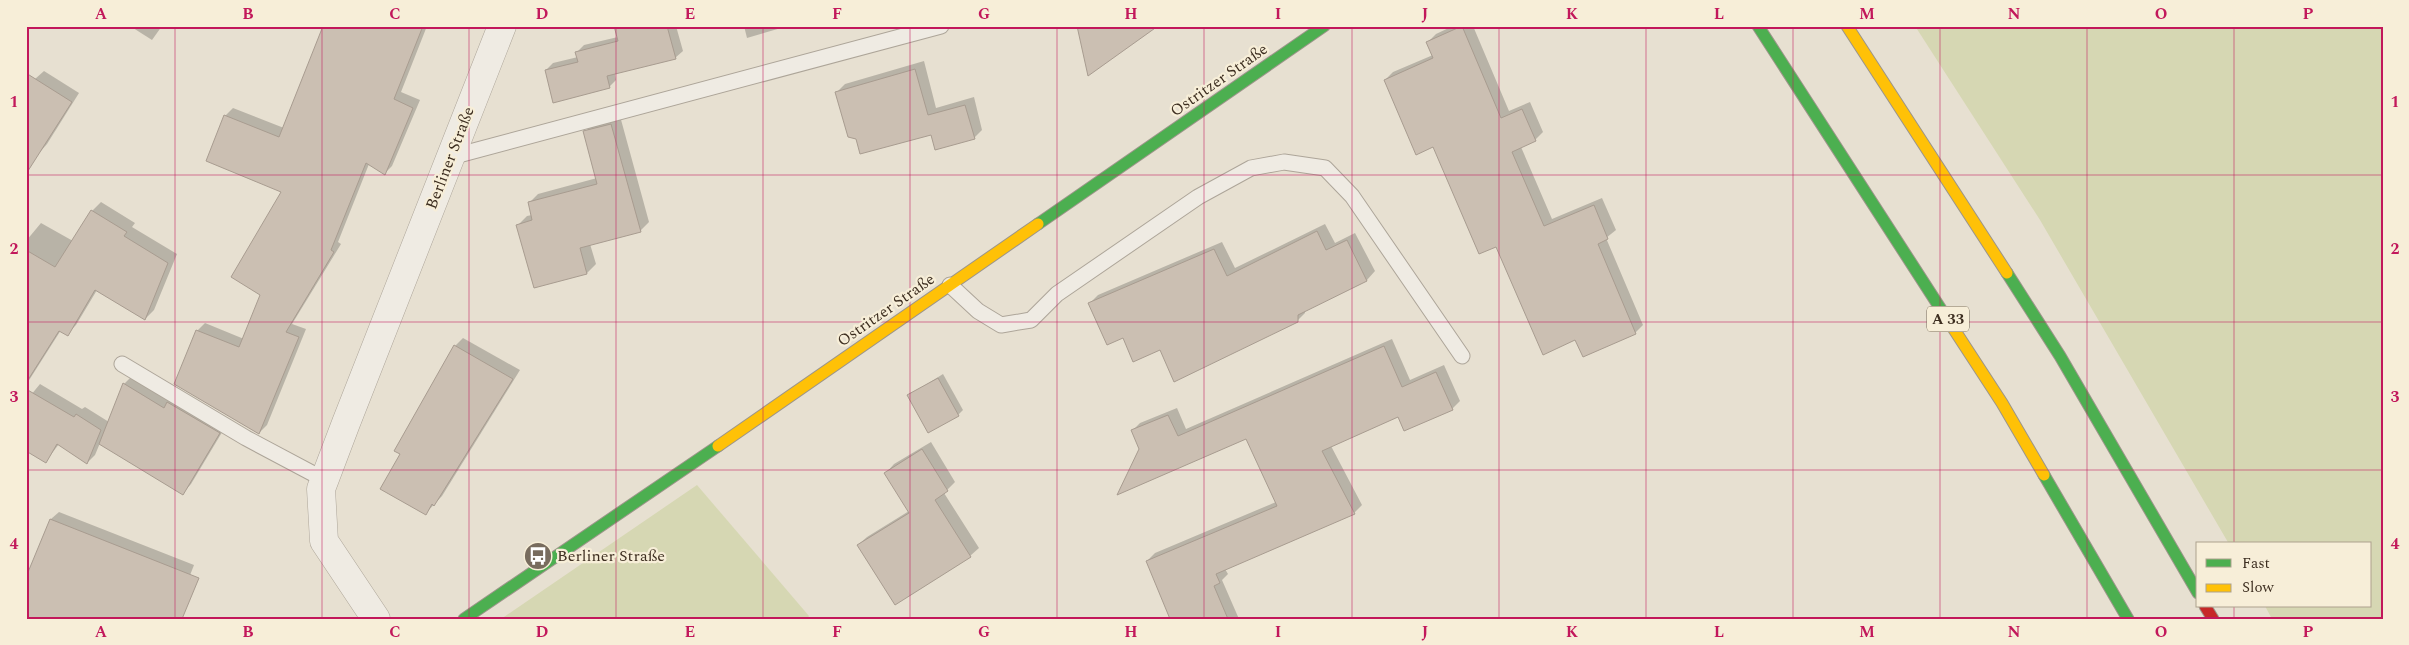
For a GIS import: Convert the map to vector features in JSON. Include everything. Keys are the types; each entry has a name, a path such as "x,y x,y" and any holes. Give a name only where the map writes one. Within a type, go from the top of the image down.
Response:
{"main road":[{"name":"Ostritzer Straße","path":"464,619 1324,26"},
{"name":"A 33","path":"1758,26 2002,403 2128,619"},
{"path":"1847,26 2060,356 2196,590"}],"street":[{"name":"Berliner Straße","path":"376,619 324,541 322,489 502,26"}],"lane":[{"path":"450,157 941,26"},
{"path":"950,285 978,311 1001,326 1031,320 1057,294 1198,197 1251,168 1284,162 1292,163 1325,168 1352,196 1462,356"},
{"path":"122,364 246,438 325,480"}],"green space":[{"path":"1915,26 2383,26 2383,619 2272,619 2266,608 2372,608 2372,542 2228,542 2040,220"},
{"path":"697,485 809,616 807,619 501,619"}],"building":[{"path":"323,26 423,26 394,99 413,108 385,175 366,163 331,250 334,252 286,332 299,337 259,434 174,384 196,330 239,347 260,295 231,277 281,192 206,161 224,115 279,137"},
{"path":"614,26 667,26 676,59 607,76 610,88 553,103 545,70 578,62 575,52 618,41"},
{"path":"1077,26 1158,26 1088,76"},
{"path":"1462,26 1501,118 1522,109 1536,141 1512,152 1544,226 1594,205 1608,239 1598,244 1636,334 1583,357 1575,340 1543,355 1496,247 1479,254 1433,147 1416,155 1384,80 1433,58 1426,42"},
{"path":"915,69 928,115 965,105 975,139 935,150 931,135 860,154 856,139 848,137 835,92"},
{"path":"26,73 72,102 26,174"},
{"path":"611,124 641,232 580,248 587,274 534,288 516,225 532,220 528,202 597,184 583,131"},
{"path":"91,210 127,232 124,236 168,263 145,320 95,290 68,336 59,331 26,383 26,250 55,267"},
{"path":"1317,231 1326,250 1347,240 1367,281 1298,315 1298,322 1174,382 1160,350 1133,362 1123,338 1107,345 1088,303 1214,249 1227,276"},
{"path":"454,345 513,379 434,506 432,504 426,515 380,489 400,454 394,451"},
{"path":"1384,346 1402,387 1436,372 1453,410 1404,431 1398,417 1322,451 1355,514 1216,574 1220,583 1214,586 1228,619 1170,619 1146,561 1277,506 1246,439 1117,495 1139,449 1131,430 1168,415 1178,436"},
{"path":"938,378 959,416 928,433 907,395"},
{"path":"123,383 164,408 167,402 220,433 183,495 99,444"},
{"path":"26,389 74,417 76,414 101,430 87,464 57,444 46,463 26,451"},
{"path":"922,449 948,491 935,500 971,557 895,605 857,545 909,513 884,473"},
{"path":"50,519 199,578 182,619 26,619 26,577"}],"traffic: fast":[{"path":"1038,224 1324,26"},
{"path":"1758,26 1944,314"},
{"path":"2007,273 2060,356 2196,590"},
{"path":"464,619 718,446"},
{"path":"2044,475 2128,619"}],"traffic: slow":[{"path":"1847,26 2007,273"},
{"path":"718,446 1038,224"},
{"path":"1944,314 2002,403 2044,475"}],"traffic: jam":[{"path":"2206,608 2213,619"}],"place":[{"name":"Berliner Straße","path":"538,556"}]}
